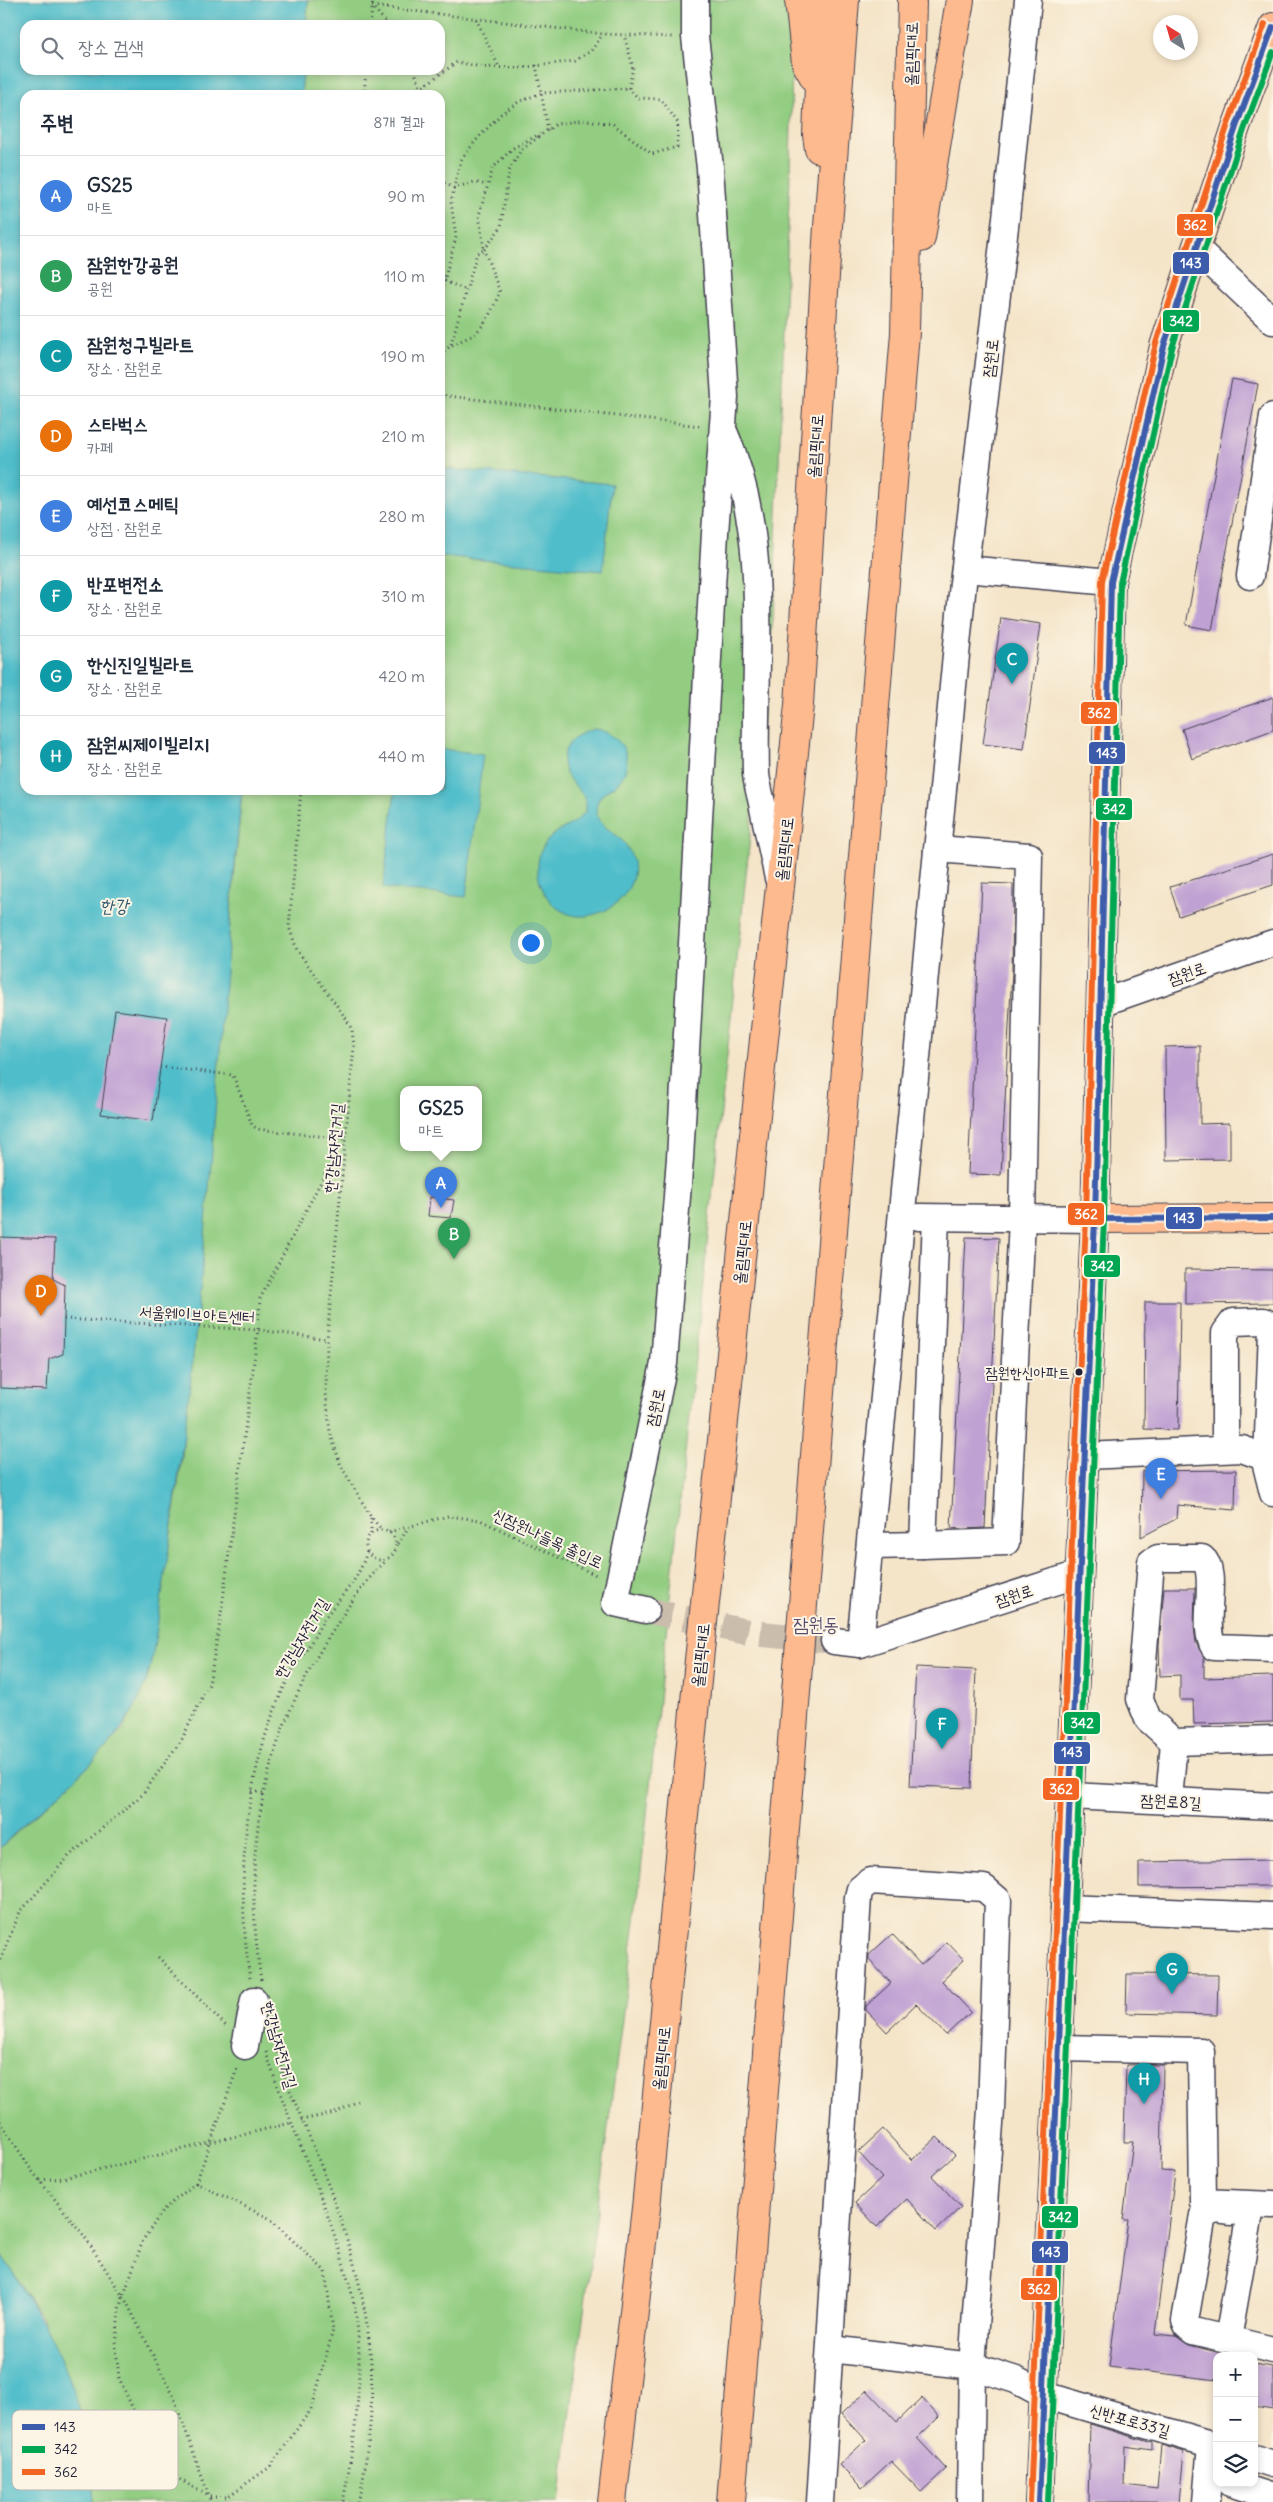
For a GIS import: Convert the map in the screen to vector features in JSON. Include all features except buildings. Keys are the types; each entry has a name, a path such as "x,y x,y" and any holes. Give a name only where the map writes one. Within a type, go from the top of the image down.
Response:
{"main road":[{"path":"799,0 806,63 819,86"},
{"path":"822,0 817,135 828,226"},
{"name":"올림픽대로","path":"612,2502 646,2208 698,1670 799,705 828,226 845,0"},
{"name":"올림픽대로","path":"731,2502 905,333 912,0"},
{"path":"905,333 960,0"},
{"path":"1039,2502 1095,1219 1111,582 1164,346 1236,127 1273,28"},
{"path":"1095,1219 1273,1218"}],"street":[{"name":"잠원로","path":"646,1610 615,1603 664,1363 678,1177 725,398 710,168 695,37 695,0"},
{"name":"잠원로","path":"860,1644 965,569 1006,218 1028,0"},
{"path":"1196,248 1273,321"},
{"path":"1259,560 1269,482 1273,416"},
{"path":"722,428 736,458 746,498 755,571 758,672 756,776 780,889"},
{"path":"965,569 1111,582"},
{"path":"870,1546 1006,1542 1022,1219 1029,856 937,849"},
{"name":"잠원로","path":"1101,1003 1273,944"},
{"path":"901,1217 1095,1219"},
{"path":"923,1545 936,1218"},
{"path":"1225,1449 1224,1333 1233,1322 1264,1321 1269,1324 1272,1330 1267,1461 1273,1493"},
{"path":"1085,1456 1242,1449 1264,1457 1267,1461"},
{"path":"1273,1648 1214,1647 1209,1637 1209,1568 1202,1558 1158,1558 1151,1562 1140,1699 1148,1719 1174,1742 1273,1739"},
{"name":"잠원로","path":"834,1641 860,1644 1080,1574"},
{"path":"1169,1800 1174,1742"},
{"name":"잠원로8길","path":"1070,1796 1273,1806"},
{"path":"820,2502 858,1897 860,1889 870,1881 984,1888 998,1900 992,2110 972,2366 970,2502"},
{"path":"1064,1908 1273,1916"},
{"path":"255,2047 258,1995"},
{"path":"1059,2048 1201,2051 1203,2202 1265,2211"},
{"path":"1265,2211 1216,2210 1203,2215 1185,2321 1187,2326 1193,2331 1273,2350"},
{"path":"1228,2339 1265,2211"},
{"name":"신반포로33길","path":"831,2349 972,2366 1016,2380 1044,2395 1213,2445"},
{"path":"1258,2459 1273,2464"},
{"path":"1206,2502 1214,2487"},
{"path":"1241,2487 1273,2497"}],"path":[{"path":"371,20 373,0"},
{"path":"372,6 603,34 695,37"},
{"path":"372,6 384,20"},
{"path":"476,18 499,67"},
{"path":"445,71 457,62 481,67 519,68 575,61 591,51 603,34"},
{"path":"624,35 633,67 629,88"},
{"path":"536,65 549,129"},
{"path":"364,90 366,75"},
{"path":"416,75 421,88 439,75"},
{"path":"445,270 456,237 452,202 462,158 479,136 501,114 520,101 542,93 629,88"},
{"path":"451,344 477,253 484,250 501,227 509,171 521,150 556,124 585,120 613,124 652,154 677,147 678,123 660,99 638,98 629,88"},
{"path":"445,349 451,344 473,335 490,314 500,292 484,250 478,215 493,168 513,148 549,129"},
{"path":"445,184 454,188 474,182 487,185"},
{"path":"445,280 466,290"},
{"path":"445,396 722,428"},
{"name":"한강남자전거길","path":"301,795 289,926 297,950 352,1030 353,1062 327,1338 326,1394 333,1446 341,1466 371,1517 382,1530"},
{"path":"160,1067 233,1075 252,1125 257,1129 346,1139"},
{"path":"0,1960 20,1912 69,1856 142,1795 182,1740 209,1684 220,1622 258,1330 260,1299 327,1170"},
{"name":"서울웨이브아트센터","path":"64,1319 258,1330 327,1338"},
{"name":"신잠원나들목 출입로","path":"389,1532 448,1516 480,1520 619,1585"},
{"path":"371,1517 370,1534 366,1542 367,1551 377,1560 387,1560 394,1554 397,1545 408,1528"},
{"path":"370,1534 382,1530 389,1532 396,1540 397,1545"},
{"name":"한강남자전거길","path":"258,1995 248,1962 243,1901 252,1791 265,1741 292,1673 326,1617 362,1570 367,1551"},
{"name":"한강남자전거길","path":"258,1995 254,1912 256,1846 263,1793 286,1718 318,1652 373,1572 387,1560"},
{"path":"252,1791 263,1793"},
{"path":"133,2410 119,2378 116,2347 118,2308 122,2295 143,2240 164,2209 196,2183 211,2143 255,2047 158,1958"},
{"name":"한강남자전거길","path":"271,2027 277,2054 301,2120 345,2230 364,2299 370,2334 373,2392 369,2441 358,2502"},
{"name":"한강남자전거길","path":"255,2047 291,2123 335,2237 355,2312 359,2392 356,2438 343,2502"},
{"path":"301,2120 335,2113 358,2101"},
{"path":"0,2121 39,2180 85,2237 122,2295 173,2395 211,2502"},
{"path":"39,2180 64,2178 291,2123"},
{"path":"178,2478 210,2497 227,2497 270,2468 312,2408 333,2330 325,2271 268,2218 196,2183"}],"green space":[{"path":"308,0 793,0 790,175 773,619 639,1890 559,2502 94,2502 93,2490 178,2490 178,2410 76,2410 41,2317 0,2252 0,1848 89,1766 123,1729 147,1680 182,1457 242,795 445,795 445,90 301,90 303,75 445,75 445,20 306,20"}],"water":[{"name":"한강","path":"0,0 308,0 306,20 20,20 20,75 303,75 301,90 20,90 20,795 242,795 196,1329 169,1546 150,1667 138,1701 110,1743 93,1762 0,1848"},
{"path":"445,468 612,484 603,571 445,556"},
{"path":"595,729 603,731 617,740 625,752 627,760 623,776 618,783 599,799 596,811 604,826 627,847 634,871 626,893 618,902 596,914 577,916 562,911 549,900 540,882 538,863 544,845 551,837 577,820 585,812 585,799 568,777 563,760 564,753 573,740 587,731"},
{"path":"445,750 483,754 466,897 383,888 394,795 445,795"},
{"path":"0,2252 28,2297 52,2342 73,2390 79,2410 12,2410 12,2490 93,2490 94,2502 0,2502"}],"tunnel":[{"path":"646,1610 751,1633 834,1641"}],"transit line":[{"name":"362","path":"1030,2502 1086,1219 1102,581 1156,343 1228,124 1265,24"},
{"name":"143","path":"1039,2502 1095,1219 1111,582 1164,346 1236,127 1273,27"},
{"name":"342","path":"1048,2502 1104,1219 1120,583 1172,348 1244,130 1273,52"},
{"name":"143","path":"1095,1219 1273,1218"}],"place":[{"name":"잠원청구빌라트","path":"1012,684"},
{"name":"GS25","path":"441,1208"},
{"name":"잠원한강공원","path":"454,1259"},
{"name":"스타벅스","path":"41,1316"},
{"name":"잠원한신아파트","path":"1079,1372"},
{"name":"예선코스메틱","path":"1161,1499"},
{"name":"반포변전소","path":"942,1749"},
{"name":"한신진일빌라트","path":"1172,1994"},
{"name":"잠원씨제이빌리지","path":"1144,2104"}],"district":[{"name":"잠원동","path":"816,1624"}]}
